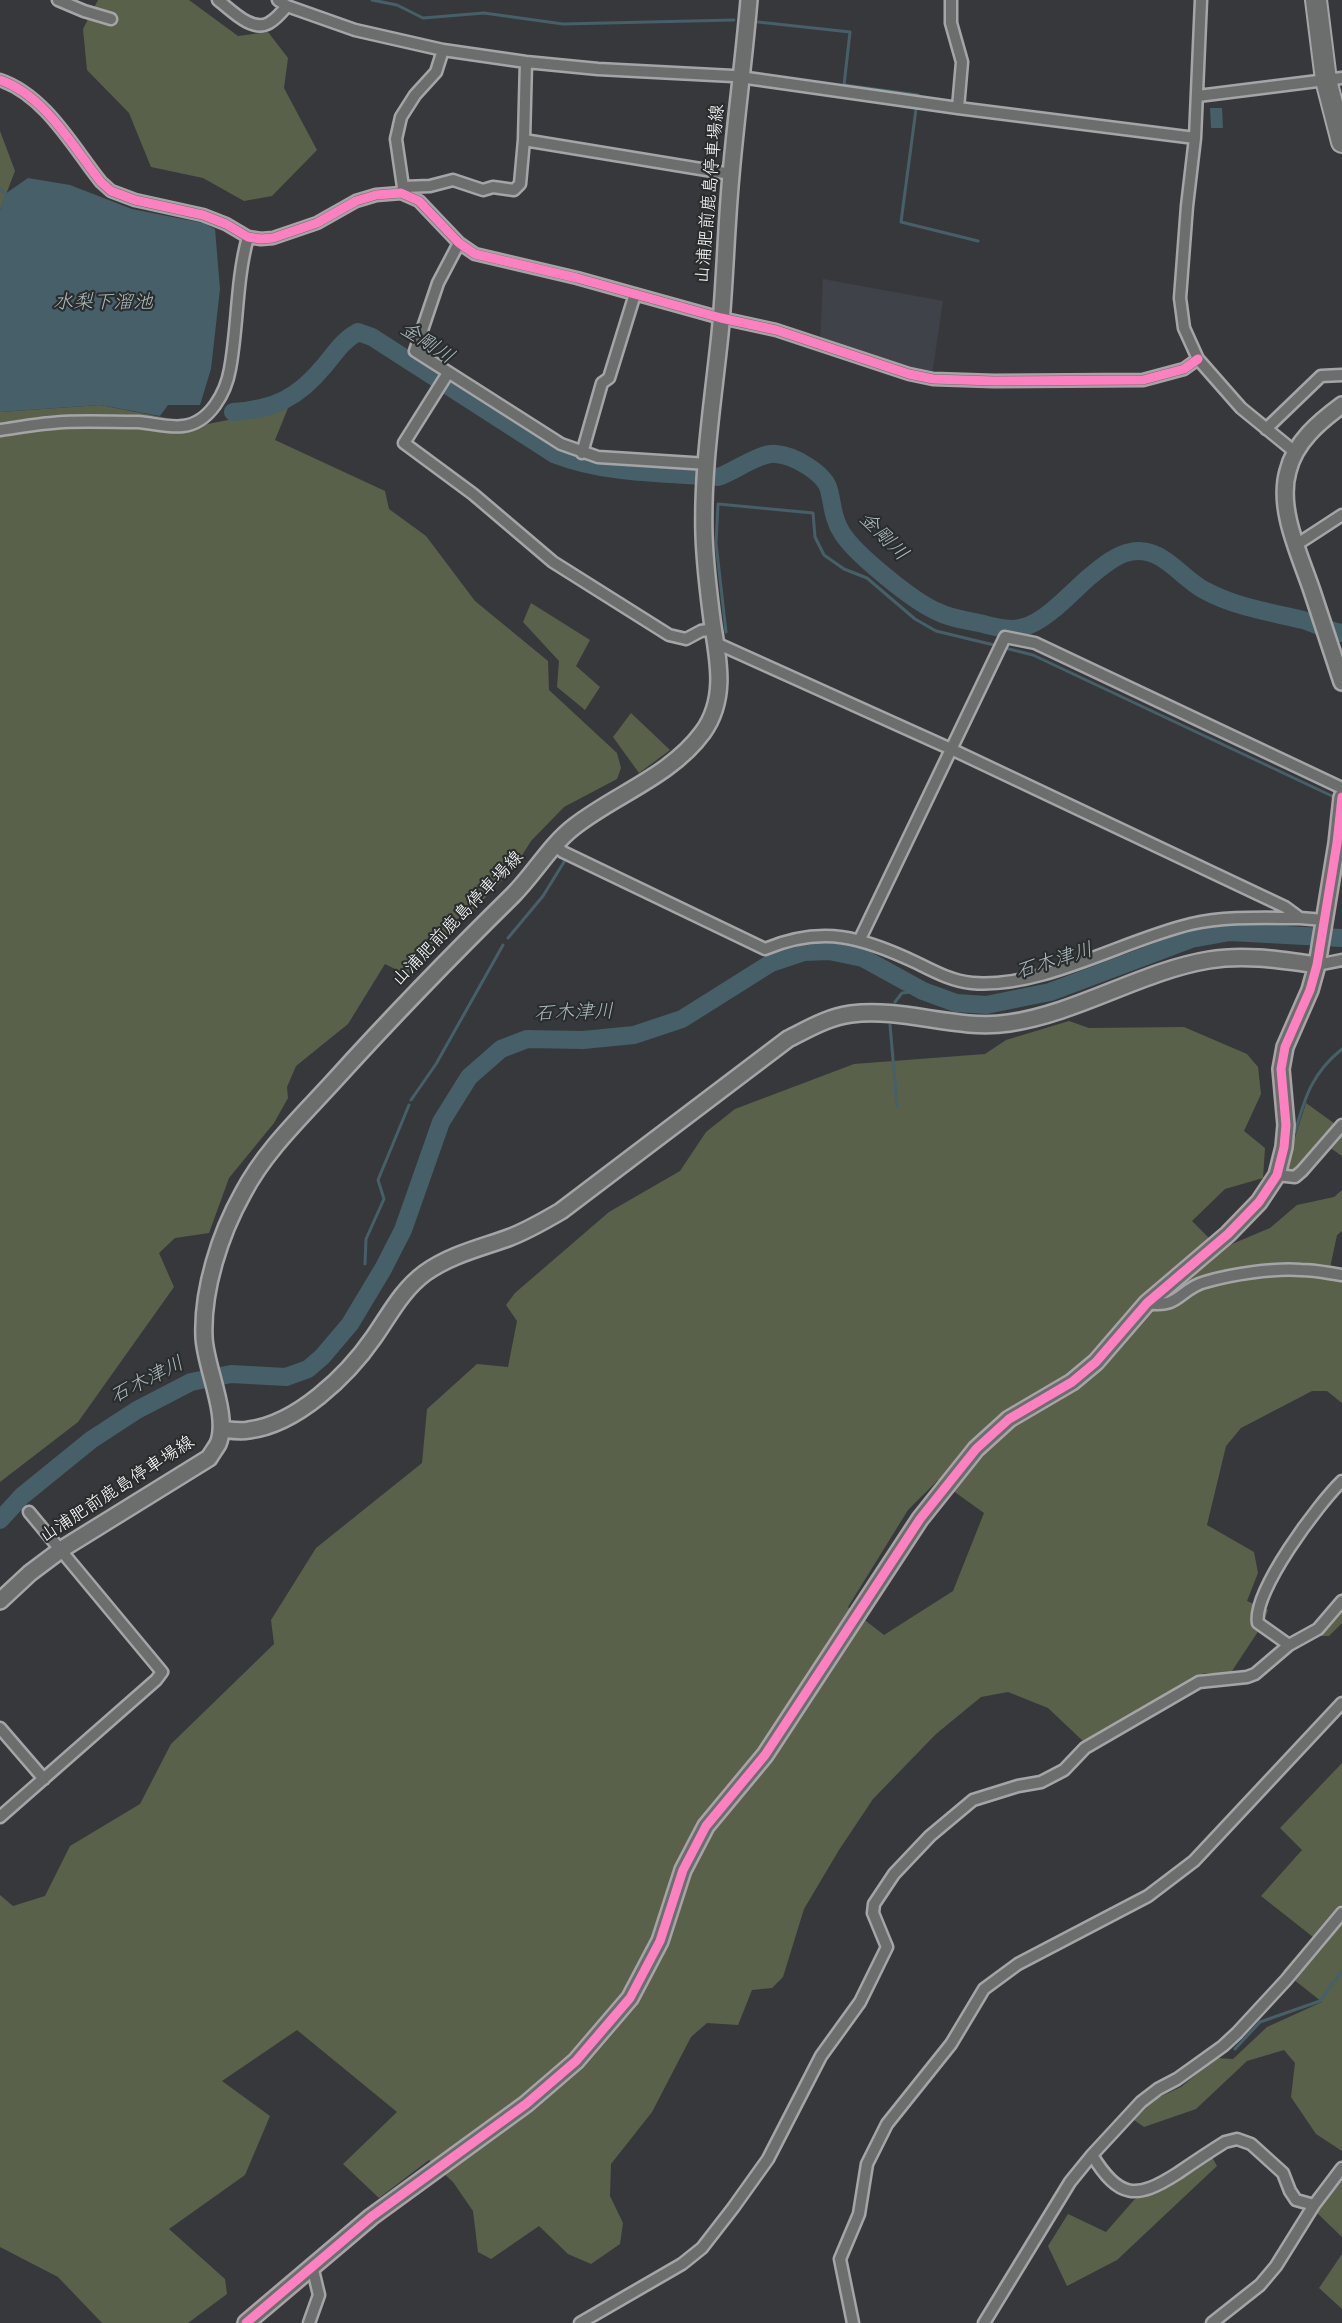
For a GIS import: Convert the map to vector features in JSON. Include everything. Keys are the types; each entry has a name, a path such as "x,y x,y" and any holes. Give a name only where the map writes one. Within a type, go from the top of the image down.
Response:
{"highway":[{"path":"1316,0 1342,101"},
{"path":"1328,0 1342,142"}],"street":[{"path":"58,0 111,19"},
{"path":"218,0 244,20 258,25 271,22 290,4 355,30 443,50 526,62 598,69 733,76 1195,138"},
{"name":"山浦肥前鹿島停車場線","path":"0,1601 30,1573 62,1550 209,1458 219,1442 221,1429 217,1395 206,1358 204,1311 210,1279 229,1223 243,1192 259,1168 285,1134 413,994 524,884 554,845 574,827 668,766 702,732 716,705 719,687 705,553 705,489 721,318 731,174 749,0"},
{"path":"951,0 951,22 962,62 958,108"},
{"path":"1201,0 1198,96 1180,298 1184,328 1198,359 1241,408 1295,452"},
{"path":"443,50 436,72 415,95 401,117 396,139 402,190 430,211 459,243 475,254 721,318 776,330 909,374 944,380 1143,380 1184,369 1198,359"},
{"path":"0,80 24,92 52,118 101,182 111,191 135,200 202,215 226,224 248,237 273,238 317,223 356,201 376,195 453,180 483,190 493,187 514,190 520,184 524,140 526,62"},
{"path":"1198,96 1335,79"},
{"path":"524,140 731,174"},
{"path":"0,430 62,422 141,422 184,426 199,419 224,394 230,370 239,304 242,259 248,237"},
{"path":"459,243 438,283 415,351 561,444 582,453 598,457 708,464"},
{"path":"582,453 602,383 609,378 635,294"},
{"path":"448,373 404,443 474,494 553,562 669,634 686,639 701,631 715,636 1284,907 1299,918"},
{"path":"1266,429 1321,376 1342,375"},
{"path":"1342,405 1321,421 1295,452 1288,471 1285,491 1296,545 1319,613 1333,644 1342,682"},
{"path":"1296,545 1342,515"},
{"path":"860,939 1005,638 1035,644 1342,788"},
{"path":"246,2323 371,2217 526,2104 576,2061 630,1998 660,1941 683,1870 706,1826 765,1755 920,1520 976,1449 1010,1419 1072,1382 1096,1362 1147,1303 1228,1234 1259,1202 1277,1175 1284,1147 1286,1125 1281,1069 1285,1047 1310,990 1317,965 1342,797"},
{"path":"554,845 563,852 765,948 788,939 811,935 860,939 944,977 972,983 1014,981 1065,967 1190,924 1228,918 1299,918 1324,922"},
{"path":"221,1429 247,1431 267,1426 293,1414 347,1372 374,1337 399,1298 422,1275 441,1262 530,1229 561,1211 788,1039 829,1019 851,1014 882,1014 970,1025 1010,1023 1053,1013 1182,966 1207,960 1235,957 1317,965 1342,960"},
{"path":"1277,1175 1295,1177 1342,1125"},
{"path":"1147,1303 1161,1306 1173,1302 1194,1286 1205,1282 1258,1272 1300,1269 1342,1275"},
{"path":"1289,1645 1258,1623 1257,1617 1262,1598 1288,1549 1342,1481"},
{"path":"0,1817 156,1680 162,1672 29,1512"},
{"path":"580,2323 682,2264 702,2248 734,2208 768,2159 820,2056 860,2002 887,1947 873,1913 874,1904 894,1874 930,1836 973,1800 1018,1786 1041,1782 1064,1770 1085,1748 1199,1682 1247,1677 1255,1674 1289,1645 1317,1629 1342,1601"},
{"path":"853,2323 840,2259 859,2214 867,2164 887,2124 951,2044 984,1989 1017,1964 1148,1896 1194,1861 1342,1703"},
{"path":"0,1728 44,1779"},
{"path":"984,2323 1070,2182 1092,2155 1141,2102 1186,2073 1237,2033 1286,1980 1342,1913"},
{"path":"1092,2155 1105,2176 1122,2188 1139,2192 1155,2187 1225,2142 1237,2139 1251,2144 1283,2173 1290,2192 1296,2200 1314,2205"},
{"path":"1212,2323 1260,2285 1276,2266 1314,2205 1342,2168"},
{"path":"309,2323 318,2295 312,2266"}],"shaded area":[{"path":"823,279 943,301 931,382 820,348"}],"green space":[{"path":"98,0 189,0 238,36 268,32 288,58 284,88 317,150 272,196 244,201 203,178 151,167 129,113 87,70 83,29"},
{"path":"0,131 15,171 0,210"},
{"path":"100,405 203,425 288,408 275,440 385,491 389,509 426,536 475,601 548,661 549,690 617,753 621,768 617,779 564,807 531,841 514,868 411,977 385,964 348,1024 296,1066 287,1087 288,1098 274,1123 229,1178 209,1233 175,1238 159,1253 174,1287 78,1422 0,1482 0,412"},
{"path":"531,603 590,640 576,666 600,687 585,710 557,687 559,661 523,622"},
{"path":"631,713 670,750 639,773 613,737"},
{"path":"1069,1021 1089,1028 1184,1027 1247,1054 1258,1067 1261,1094 1244,1131 1265,1148 1263,1178 1225,1189 1192,1221 1220,1249 1270,1228 1297,1205 1334,1197 1342,1190 1342,1231 1337,1235 1330,1268 1342,1270 1342,1403 1327,1391 1312,1391 1241,1428 1226,1446 1207,1525 1254,1552 1258,1573 1247,1601 1268,1610 1263,1624 1230,1674 1204,1673 1084,1742 1048,1708 1008,1692 981,1697 936,1734 873,1799 839,1850 804,1909 783,1977 772,1988 752,1990 738,2025 707,2023 691,2037 652,2112 611,2164 610,2196 623,2223 620,2244 591,2264 568,2254 539,2226 491,2259 478,2252 473,2211 453,2182 429,2160 379,2198 343,2164 397,2112 297,2030 222,2081 270,2116 245,2175 169,2229 225,2279 227,2294 188,2323 102,2323 58,2277 0,2247 0,1895 13,1906 45,1896 70,1846 140,1804 171,1744 274,1644 271,1620 316,1548 422,1463 427,1409 477,1364 508,1367 517,1321 506,1305 515,1293 609,1212 680,1171 706,1132 735,1109 854,1064 985,1054 1006,1040","holes":["938,1480 984,1513 953,1591 884,1635 848,1607 908,1510"]},
{"path":"1306,1103 1342,1129 1342,1156 1323,1143 1298,1172 1285,1169"},
{"path":"1342,1592 1342,1623 1329,1636 1320,1636 1312,1629"},
{"path":"1342,1763 1342,2151 1316,2134 1291,2097 1295,2063 1284,2050 1247,2061 1196,2109 1144,2127 1134,2120 1151,2101 1181,2087 1216,2058 1233,2059 1267,2027 1322,2002 1283,1971 1313,1937 1261,1896 1302,1850 1280,1828"},
{"path":"1207,2148 1217,2166 1117,2260 1067,2286 1048,2246 1068,2214 1106,2232 1134,2200"},
{"path":"1342,2176 1342,2237 1315,2211"},
{"path":"1342,2254 1342,2309 1319,2288"}],"water":[{"path":"1210,108 1222,108 1223,128 1211,128"},
{"name":"水梨下溜池","path":"28,178 70,185 132,209 203,223 215,229 220,289 211,369 200,405 168,405 160,416 100,405 0,412 0,210 5,194"}],"waterway":[{"path":"372,0 397,5 423,18 484,13 563,24 734,20"},
{"path":"758,22 850,32 844,85 918,95"},
{"path":"916,109 901,222 978,241"},
{"path":"0,188 6,195"},
{"name":"金剛川","path":"233,412 273,405 295,394 315,376 344,343 358,332 372,337 554,454 573,461 634,472 718,477 770,454 783,455 799,461 815,471 826,484 839,528 859,553 913,598 951,617 1001,628 1024,627 1049,613 1108,562 1124,554 1141,551 1161,558 1195,584 1216,596 1240,605 1303,620 1342,633"},
{"path":"726,632 716,543 718,504 813,513 815,537 824,555 844,569 867,578 915,619 936,631 994,645"},
{"path":"1005,648 1033,655 1332,796"},
{"path":"508,938 543,896 564,862"},
{"name":"石木津川","path":"0,1520 22,1496 91,1440 137,1410 191,1382 231,1374 286,1377 308,1369 322,1357 350,1324 403,1230 441,1122 469,1077 501,1049 527,1039 583,1040 634,1035 682,1019 771,963 804,952 829,951 863,958 923,991 956,1003 986,1005 1050,992 1191,939 1230,932 1342,938"},
{"path":"411,1100 436,1064 503,945"},
{"path":"895,1002 902,993 923,991"},
{"path":"890,1025 897,1106"},
{"path":"1295,1132 1311,1086 1323,1067 1342,1049"},
{"path":"365,1264 366,1239 384,1199 378,1180 409,1105"},
{"path":"1235,2049 1260,2022 1320,2001 1342,1971"}],"cycle path":[{"path":"0,80 31,97 69,138 101,182 111,191 135,200 203,215 226,224 248,237 273,238 317,223 356,201 376,195 401,193 419,201 459,243 475,254 577,278 721,318 776,330 909,374 933,379 1143,380 1184,369 1198,359"},
{"path":"246,2323 371,2217 526,2104 576,2061 630,1998 660,1941 683,1870 706,1826 765,1755 920,1519 976,1449 1009,1419 1072,1382 1096,1362 1147,1303 1228,1234 1259,1202 1277,1175 1284,1147 1286,1125 1281,1069 1285,1047 1310,990 1317,965 1337,843 1342,797"}]}
